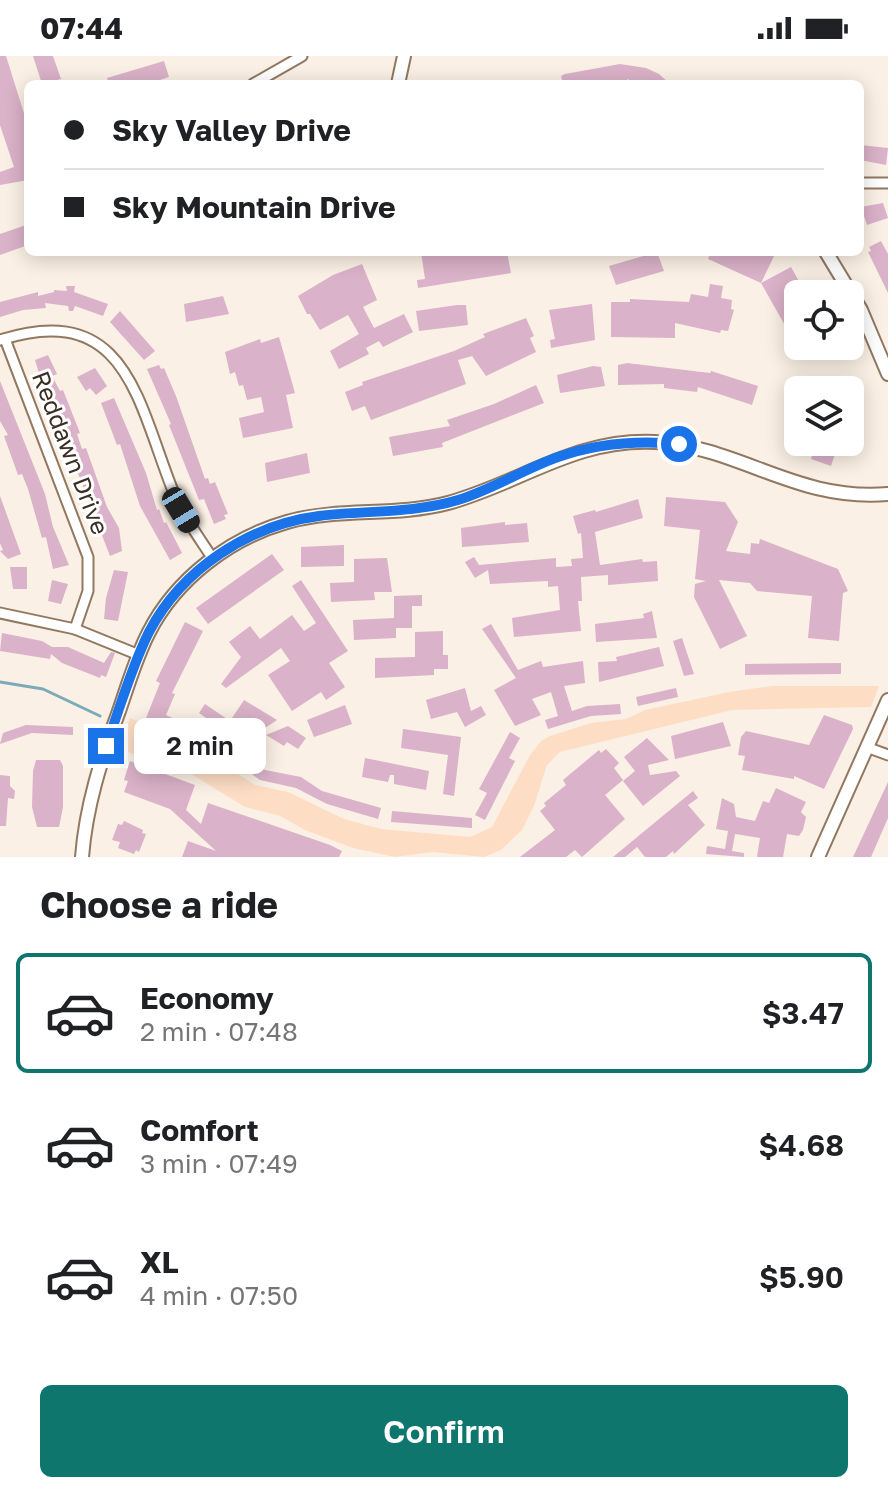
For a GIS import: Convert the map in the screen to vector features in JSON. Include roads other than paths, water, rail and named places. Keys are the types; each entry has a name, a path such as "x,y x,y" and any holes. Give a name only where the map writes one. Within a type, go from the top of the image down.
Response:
{"street":[{"path":"260,80 302,56"},
{"path":"399,80 404,56"},
{"path":"864,183 888,183"},
{"path":"828,256 861,310 888,374"},
{"path":"2,339 40,330 63,330 90,339 113,356 134,390 181,510 213,559"},
{"name":"Reddawn Drive","path":"2,339 88,557 88,591 75,629"},
{"path":"82,857 99,766 151,629 173,597 213,559 242,540 287,522 322,515 428,508 491,489 557,457 614,444 679,444 728,457 810,489 859,495 888,494"},
{"path":"0,613 75,629 139,655"},
{"path":"818,857 888,700"},
{"path":"869,748 888,755"}],"waterway":[{"path":"0,682 43,689 100,716"}]}
